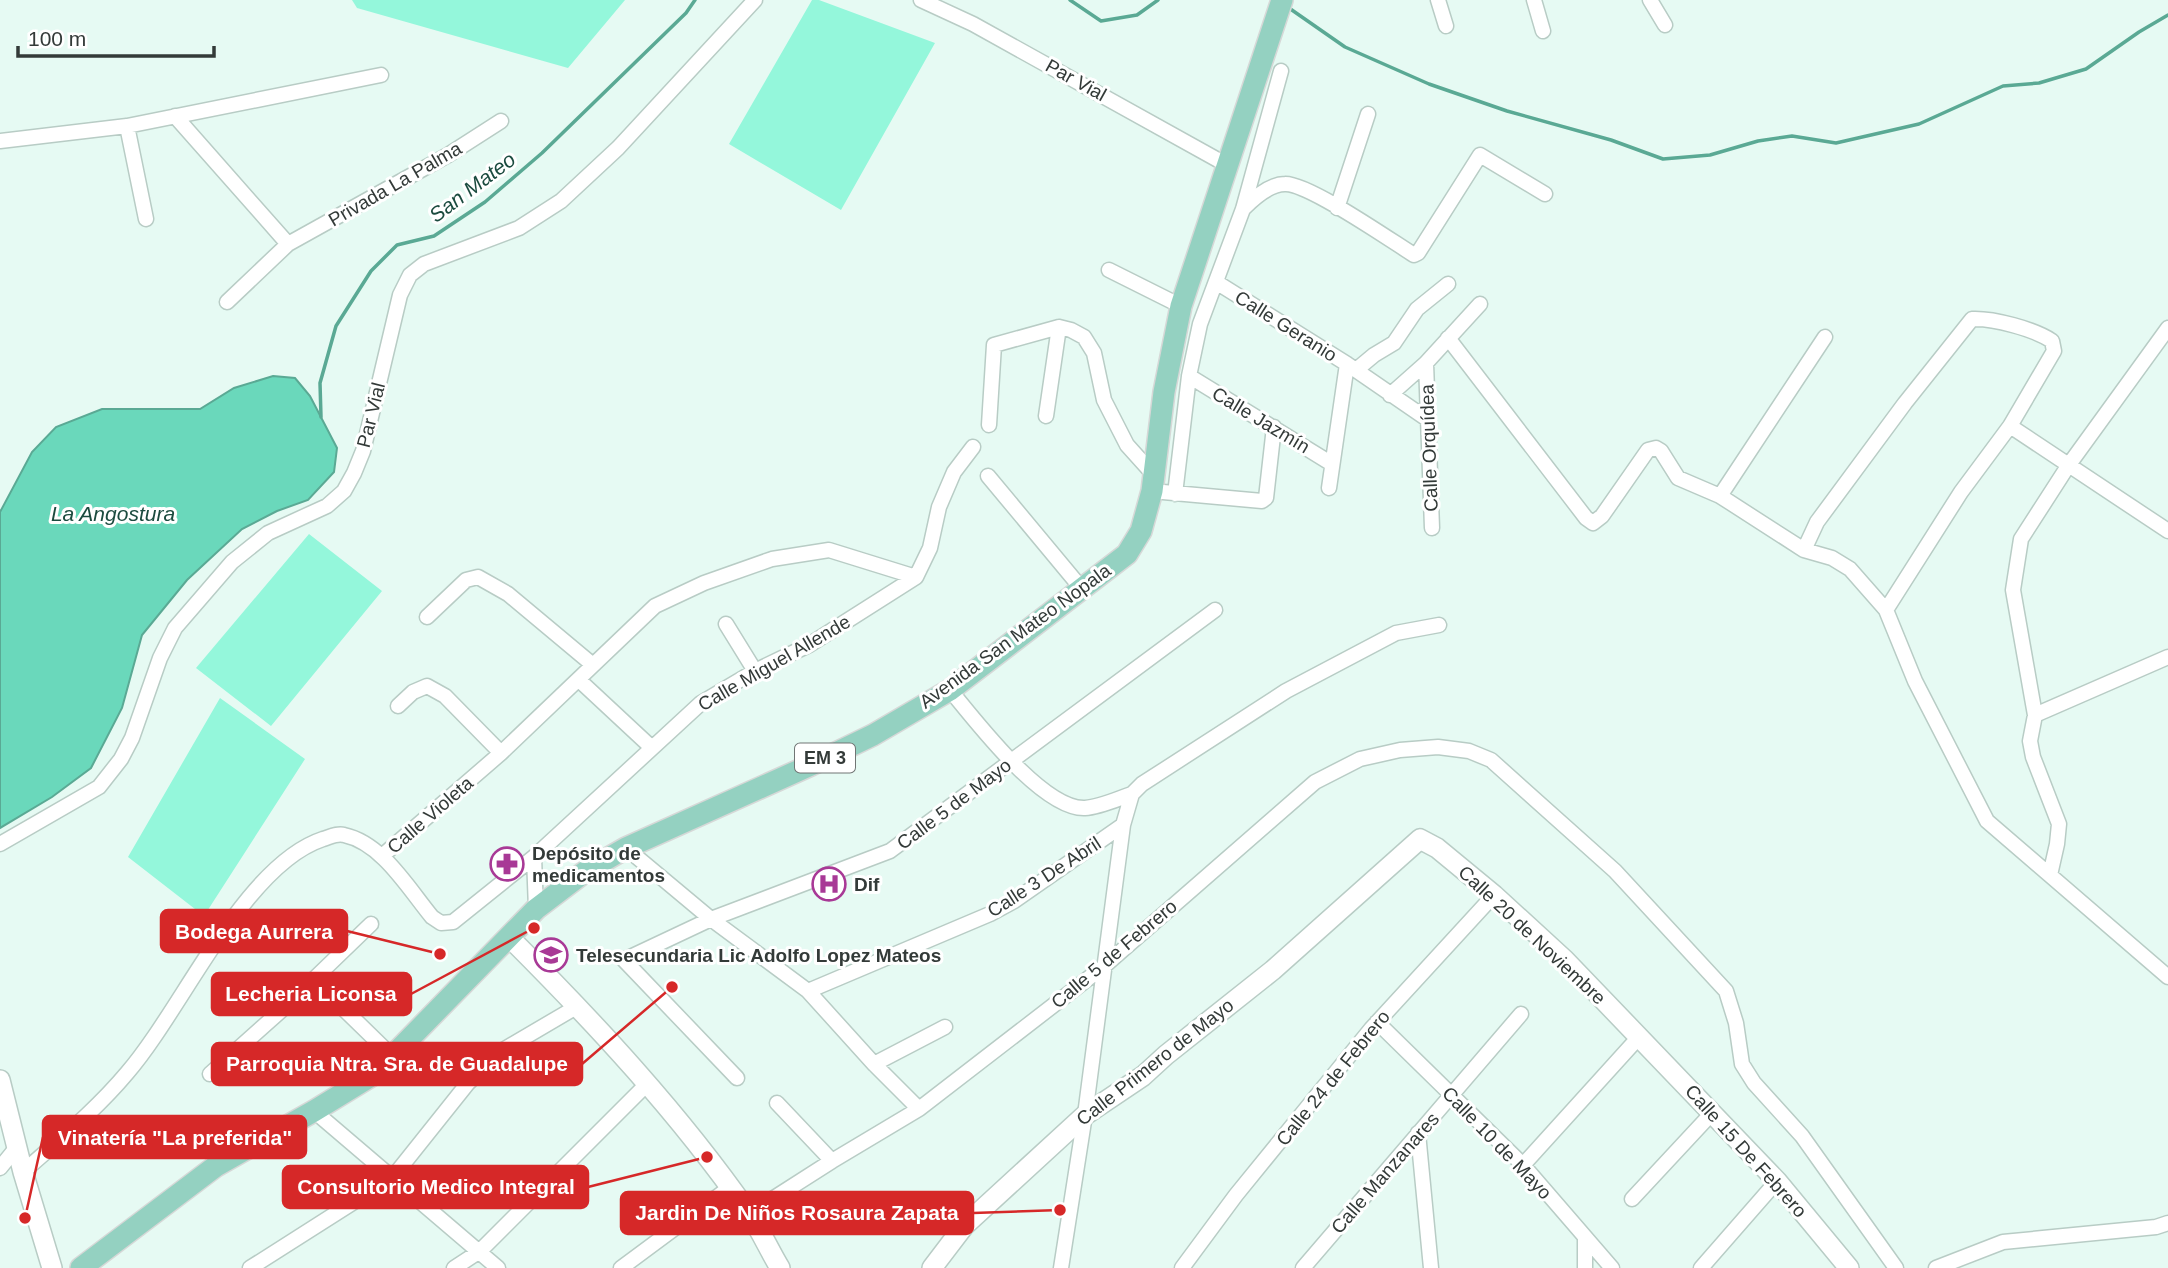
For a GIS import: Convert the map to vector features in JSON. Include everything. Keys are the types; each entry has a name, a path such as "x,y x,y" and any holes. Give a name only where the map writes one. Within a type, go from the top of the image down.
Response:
{"main road":[{"name":"Avenida San Mateo Nopala","path":"81,1268 216,1166 357,1086 393,1057 536,909 586,871 626,848 873,735 950,690 1127,554 1141,531 1153,483 1164,392 1181,306 1282,0"}],"street":[{"name":"Par Vial","path":"0,844 99,787 121,759 132,738 160,658 174,628 232,562 268,533 327,506 344,491 363,451 400,295 410,275 424,264 519,228 561,201 618,148 755,0"},
{"name":"Par Vial","path":"921,0 973,24 1227,165"},
{"path":"1438,0 1446,26"},
{"path":"1534,0 1543,31"},
{"path":"1650,0 1665,25"},
{"path":"1175,494 1189,376 1200,324 1243,209 1281,71"},
{"path":"0,141 127,126 381,75"},
{"path":"1337,208 1368,114"},
{"path":"175,116 288,244"},
{"name":"Privada La Palma","path":"228,302 288,244 448,155 502,121"},
{"path":"127,126 146,219"},
{"path":"1243,209 1258,194 1285,183 1308,189 1414,255 1418,253 1480,155 1545,194"},
{"path":"1108,270 1181,306"},
{"name":"Calle Geranio","path":"1216,282 1351,367 1427,419"},
{"path":"1329,488 1351,367 1394,343 1416,309 1448,284"},
{"name":"Calle Orquídea","path":"1432,528 1426,363 1480,304"},
{"path":"1804,550 1817,522 1905,403 1972,319 1996,322 2042,335 2052,341 2054,351 2010,426 1961,492 1886,610"},
{"path":"1046,416 1059,327"},
{"path":"989,425 994,345 1059,327 1084,337 1094,353 1104,400 1127,445 1153,483 1175,494 1262,501 1266,498 1274,427"},
{"path":"2050,875 2059,824 2033,757 2030,741 2035,715 2013,590 2021,539 2068,466 2168,328"},
{"path":"1720,496 1825,337"},
{"path":"1448,338 1593,523 1602,516 1648,450 1656,448 1661,451 1678,478 1720,496 1804,550 1832,558 1850,569 1886,610 1920,690 1986,821 2168,977"},
{"path":"1390,395 1426,363"},
{"name":"Calle Jazmín","path":"1189,376 1332,464"},
{"path":"2010,426 2168,531"},
{"path":"916,577 930,548 939,507 954,472 973,447"},
{"path":"988,476 1082,589"},
{"name":"Calle Violeta","path":"23,1172 86,1117 128,1072 183,996 237,911 278,867 314,843 341,834 362,841 382,856 501,753 655,606 704,583 772,559 829,550 916,577"},
{"path":"427,617 466,580 478,577 508,594 593,665"},
{"name":"Calle Miguel Allende","path":"382,856 432,917 441,923 453,922 534,857 701,703 755,671 809,645 916,577"},
{"name":"Calle 5 de Mayo","path":"737,1078 624,960 710,919 890,851 1215,610"},
{"path":"726,624 755,671"},
{"path":"950,690 1010,762 1057,799 1070,806 1085,808 1132,794 1142,784 1286,691 1396,633 1439,625"},
{"path":"2035,715 2168,657"},
{"path":"579,680 651,747"},
{"path":"398,706 413,692 428,686 445,696 501,753"},
{"name":"Calle 5 de Febrero","path":"749,1214 919,1109 1103,967 1315,782 1360,759 1400,750 1438,747 1469,751 1491,760 1615,871 1726,990 1742,1064 1754,1083 1802,1136 1896,1268"},
{"path":"1061,1268 1123,825 1132,794"},
{"name":"Calle 3 De Abril","path":"808,990 990,914 1014,901 1123,825"},
{"name":"Calle 20 de Noviembre","path":"1420,839 1437,848 1494,895 1565,960 1639,1037"},
{"name":"Calle Primero de Mayo","path":"932,1268 964,1226 1084,1115 1143,1076 1273,970 1420,839"},
{"path":"626,848 710,919 808,990 874,1064 919,1109"},
{"path":"534,857 536,909"},
{"name":"Calle 24 de Febrero","path":"1182,1268 1236,1195 1377,1022 1494,895"},
{"path":"210,1074 371,924"},
{"path":"509,937 578,1006 648,1083 749,1214 780,1268"},
{"path":"314,979 393,1057"},
{"path":"250,1268 393,1177 468,1083 494,1058 578,1006"},
{"name":"Calle Manzanares","path":"1303,1268 1521,1014"},
{"name":"Calle 10 de Mayo","path":"1377,1022 1523,1165 1612,1268"},
{"path":"874,1064 945,1027"},
{"path":"1523,1165 1639,1037"},
{"name":"Calle 15 De Febrero","path":"1639,1037 1777,1181 1849,1268"},
{"path":"0,1080 23,1172 52,1268"},
{"path":"454,1268 480,1251 648,1083"},
{"path":"776,1103 832,1161"},
{"path":"314,1111 498,1268"},
{"path":"1632,1199 1713,1112"},
{"path":"1418,1133 1431,1268"},
{"path":"0,1168 17,1147"},
{"path":"1701,1268 1777,1181"},
{"path":"621,1268 729,1188"},
{"path":"1936,1268 2003,1242 2156,1227 2168,1223"},
{"path":"1585,1239 1585,1268"}],"shaded area":[{"path":"352,0 625,0 568,68 357,8"},
{"path":"812,0 819,0 935,43 841,210 729,144"},
{"path":"309,534 382,591 271,726 196,668"},
{"path":"220,698 305,759 204,916 128,857"}],"water":[{"name":"La Angostura","path":"273,376 295,378 310,396 337,448 334,472 308,500 277,511 242,529 187,580 142,635 122,708 91,768 52,797 0,828 0,512 32,452 56,427 102,409 200,409 234,388"}],"waterway":[{"name":"San Mateo","path":"321,417 320,383 336,326 371,271 397,245 434,236 485,202 542,153 686,13 695,0"},
{"path":"1070,0 1101,21 1137,15 1158,0"},
{"path":"1289,8 1345,47 1429,84 1507,111 1611,140 1663,159 1710,155 1758,141 1792,136 1836,143 1919,124 2003,86 2039,83 2086,69 2168,15"}],"place":[{"name":"Depósito de medicamentos","path":"507,864"},
{"name":"Dif","path":"829,884"},
{"name":"Lecheria Liconsa","path":"534,928"},
{"name":"Bodega Aurrera","path":"440,954"},
{"name":"Telesecundaria Lic Adolfo Lopez Mateos","path":"551,955"},
{"name":"Parroquia Ntra. Sra. de Guadalupe","path":"672,987"},
{"name":"Consultorio Medico Integral","path":"707,1157"},
{"name":"Jardin De Niños Rosaura Zapata","path":"1060,1210"},
{"name":"Vinatería \"La preferida\"","path":"25,1218"}]}
